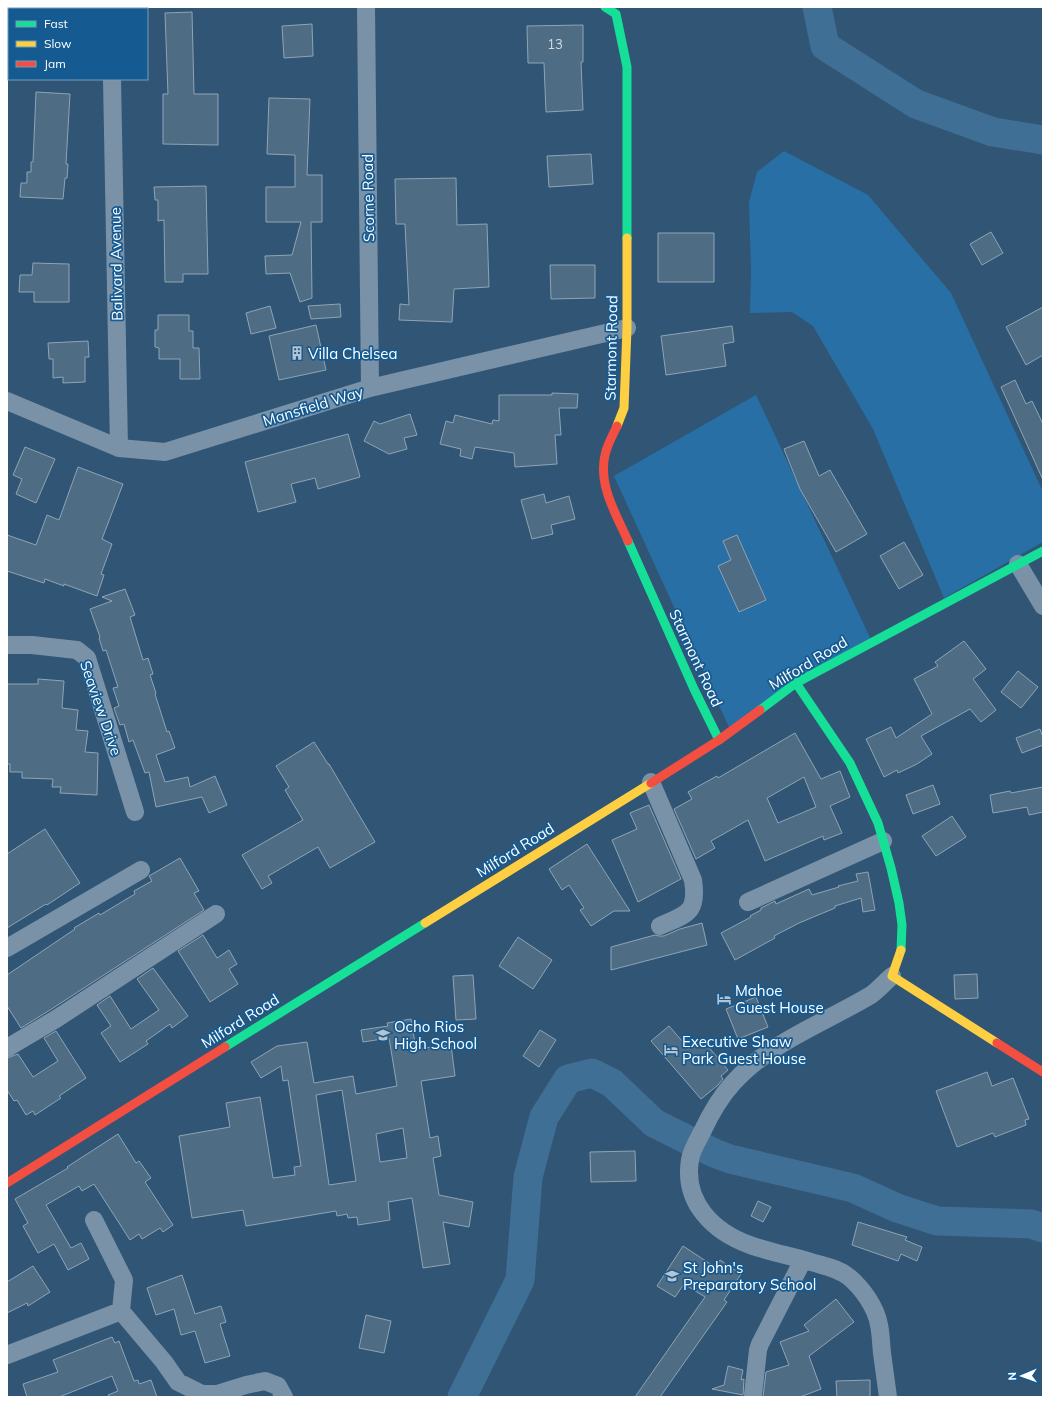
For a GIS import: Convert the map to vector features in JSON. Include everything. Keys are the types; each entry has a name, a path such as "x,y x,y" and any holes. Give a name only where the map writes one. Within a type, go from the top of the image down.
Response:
{"street":[{"name":"Scorne Road","path":"366,7 370,388"},
{"name":"Starmont Road","path":"605,7 616,14 627,67 627,328 624,408 605,455 603,476 607,494 691,682 719,740"},
{"name":"Balivard Avenue","path":"112,80 119,448"},
{"name":"Mansfield Way","path":"7,401 119,448 165,452 370,388 627,328"},
{"name":"Milford Road","path":"7,1183 719,740 796,683 1043,551"},
{"path":"1018,564 1043,606"},
{"name":"Seaview Drive","path":"7,645 32,645 77,650 87,658 135,812"},
{"path":"796,683 850,763 878,823 884,841 899,903 902,925 901,953 892,976 872,994 779,1045 753,1064 732,1084 713,1111 706,1125 690,1159 689,1174 695,1201 705,1217 730,1237 751,1246 833,1268 849,1277 862,1291 871,1305 879,1324 888,1397"},
{"path":"651,782 693,880 695,892 694,904 690,910 682,916 660,926"},
{"path":"748,902 884,841"},
{"path":"7,948 142,870"},
{"path":"7,1048 56,1019 216,914"},
{"path":"892,976 1043,1072"},
{"path":"94,1220 124,1280 121,1311 164,1362 178,1382 202,1394 217,1394 265,1381 278,1386 284,1397"},
{"path":"753,1395 760,1344 803,1260"},
{"path":"7,1355 121,1311"}],"shaded area":[{"path":"784,151 868,195 951,293 1043,492 1043,542 944,598 873,429 813,326 792,312 750,313 751,272 749,202 757,172"},
{"path":"756,395 873,644 729,727 614,476"}],"building":[{"path":"192,12 194,94 218,94 218,145 163,144 163,94 168,94 165,13"},
{"path":"312,24 313,56 284,58 282,26"},
{"path":"583,25 583,62 581,62 583,110 546,112 544,63 528,63 527,26"},
{"path":"36,92 70,94 66,164 68,164 63,199 20,197 21,183 27,183 27,172 31,172 31,162 33,162"},
{"path":"269,98 310,99 307,175 322,175 322,222 311,222 312,298 300,302 290,273 266,274 265,256 292,255 301,222 266,222 266,187 295,187 295,155 267,154"},
{"path":"591,154 593,184 549,187 547,156"},
{"path":"456,178 457,225 487,224 489,287 454,289 452,322 399,320 400,304 409,305 405,224 396,224 395,179"},
{"path":"206,186 208,274 183,274 183,282 165,282 164,220 158,221 158,200 155,200 154,187"},
{"path":"991,232 1003,253 982,265 970,244"},
{"path":"658,233 714,233 714,282 658,282"},
{"path":"33,263 69,264 69,302 34,302 34,292 19,292 20,275 32,275"},
{"path":"550,265 595,265 595,298 551,299"},
{"path":"340,304 341,317 311,319 308,306"},
{"path":"270,306 276,328 251,334 246,313"},
{"path":"1043,307 1043,355 1026,365 1006,327"},
{"path":"158,315 189,315 189,331 193,331 193,348 199,348 200,379 180,379 180,359 159,359 159,348 155,347 155,330 158,330"},
{"name":"Villa Chelsea","path":"316,325 326,370 279,380 269,336"},
{"path":"732,326 734,342 723,344 726,366 666,375 661,336"},
{"path":"88,341 89,357 85,357 85,382 63,383 63,377 53,378 53,359 49,359 48,343"},
{"path":"1015,380 1026,404 1032,401 1043,424 1043,480 1001,387"},
{"path":"552,393 578,394 577,408 559,408 561,435 555,435 557,464 515,467 514,453 475,447 472,459 460,456 461,449 440,444 446,421 453,423 455,415 492,424 493,420 499,421 499,395 552,395"},
{"path":"410,414 417,435 404,438 407,449 389,454 364,441 374,421 380,424"},
{"path":"348,434 360,477 318,489 315,478 291,484 296,502 258,512 245,462"},
{"path":"804,441 819,476 830,470 867,534 836,552 800,489 784,449"},
{"path":"25,447 55,459 36,503 16,494 22,479 13,475"},
{"path":"78,467 123,484 102,539 112,544 101,574 104,575 97,596 64,584 64,586 45,579 44,583 7,571 7,535 36,545 47,515 59,520"},
{"path":"544,494 546,503 569,496 575,519 551,525 553,534 532,539 521,500"},
{"path":"737,535 766,600 739,612 718,566 731,560 723,541"},
{"path":"904,542 923,575 899,589 880,556"},
{"path":"125,589 135,615 130,617 143,660 148,658 153,674 150,675 156,693 155,694 167,732 169,731 175,748 156,755 165,782 188,777 190,787 215,776 227,805 209,813 202,797 156,807 149,772 145,773 133,740 129,742 124,724 120,725 114,708 119,706 113,688 118,687 106,650 103,651 100,637 90,609 112,601 102,597"},
{"path":"964,641 986,669 973,679 996,710 981,722 970,709 921,736 932,754 917,764 898,773 897,770 884,777 866,739 891,727 896,738 932,714 914,679 938,666 935,662"},
{"path":"1018,671 1038,687 1021,708 1001,692"},
{"path":"38,679 64,681 62,708 78,710 76,730 88,731 85,752 98,753 97,795 60,793 61,787 52,787 53,779 22,778 22,772 10,772 10,764 7,764 7,684 38,684"},
{"path":"1040,729 1043,737 1043,745 1022,753 1016,738"},
{"path":"795,733 821,779 840,771 850,797 830,806 842,833 824,840 823,836 765,861 748,820 711,841 715,848 696,859 674,809 692,799 688,792 717,776 718,778","holes":["804,777 816,807 778,823 767,798"]},
{"path":"314,742 329,764 375,842 330,868 318,847 268,876 272,883 262,889 242,855 303,820 285,790 289,787 276,766"},
{"path":"933,785 940,804 913,814 906,795"},
{"path":"1043,787 1043,812 1029,815 1027,807 993,813 990,795"},
{"path":"649,805 681,879 638,902 612,840 637,829 630,813"},
{"path":"952,816 966,837 936,856 922,836"},
{"path":"45,829 80,883 47,905 46,904 7,928 7,854"},
{"path":"587,844 630,911 614,911 591,926 580,910 584,908 569,885 562,890 549,869"},
{"path":"180,858 199,891 194,893 204,910 21,1028 7,1006 7,975 75,929 74,928 99,913 100,915 135,894 134,891 152,881 149,876"},
{"path":"868,872 875,910 863,912 861,898 835,906 835,908 799,923 774,936 775,938 735,960 721,933 751,917 750,916 761,910 761,908 775,901 776,904 809,889 812,895 839,887 838,886 858,881 856,874"},
{"path":"702,923 707,945 611,970 611,947 655,935 664,936 680,929"},
{"path":"203,935 217,958 229,950 237,964 229,969 238,984 210,1002 178,951"},
{"path":"518,937 552,960 533,989 499,966"},
{"path":"153,968 188,1016 172,1028 170,1024 146,1041 148,1044 120,1062 101,1033 111,1026 97,1005 110,996 131,1029 159,1010 137,979"},
{"path":"977,974 978,998 955,999 954,975"},
{"path":"473,975 476,1019 456,1020 453,976"},
{"path":"756,997 768,1027 738,1039 726,1009"},
{"path":"411,1019 416,1049 451,1045 455,1076 421,1081 430,1138 438,1136 441,1156 433,1158 439,1195 473,1202 469,1227 443,1222 450,1264 423,1268 412,1198 388,1202 390,1220 358,1225 357,1217 348,1218 347,1214 337,1216 336,1211 246,1226 243,1210 192,1218 179,1136 230,1127 226,1103 260,1097 273,1178 295,1175 294,1167 301,1166 288,1080 283,1081 281,1066 261,1078 251,1062 277,1046 307,1042 314,1083 353,1076 356,1094 397,1086 389,1038 363,1042 361,1030 388,1026 387,1023","holes":["342,1090 356,1181 329,1185 316,1095","403,1128 407,1158 380,1162 376,1134"]},
{"path":"669,1026 689,1049 701,1038 728,1070 721,1076 723,1079 718,1085 701,1099 651,1041"},
{"path":"540,1030 556,1040 539,1067 523,1056"},
{"path":"56,1031 86,1078 59,1096 61,1098 35,1115 33,1111 26,1115 17,1100 14,1101 7,1090 7,1058 18,1054 33,1077 58,1061 44,1038"},
{"path":"987,1072 992,1086 1013,1078 1029,1119 1025,1120 1026,1125 995,1137 993,1133 957,1147 936,1091"},
{"path":"118,1134 136,1163 139,1161 151,1178 145,1182 173,1225 163,1232 160,1228 142,1239 139,1234 130,1240 94,1184 82,1191 79,1186 46,1205 71,1248 81,1243 89,1259 68,1270 54,1244 38,1253 23,1226 28,1223 15,1199 68,1168 67,1167"},
{"path":"635,1151 636,1181 591,1182 590,1152"},
{"path":"758,1201 771,1207 763,1222 751,1216"},
{"path":"858,1222 907,1237 905,1240 922,1247 917,1261 901,1254 898,1261 852,1245"},
{"path":"683,1246 715,1267 720,1260 741,1274 724,1300 727,1302 660,1397 635,1397 705,1297 684,1284 675,1297 657,1286"},
{"path":"33,1266 50,1292 28,1306 27,1303 7,1313 7,1282"},
{"path":"182,1275 195,1314 221,1306 226,1322 220,1324 230,1356 205,1363 195,1331 181,1335 174,1309 156,1315 147,1288"},
{"path":"836,1299 854,1322 809,1356 821,1389 800,1397 763,1397 766,1372 789,1365 780,1342 809,1331 804,1325"},
{"path":"366,1315 391,1321 384,1353 359,1348"},
{"path":"112,1337 115,1343 119,1341 134,1381 138,1380 139,1384 151,1380 157,1397 109,1397 108,1395 118,1391 112,1376 59,1397 27,1397 23,1384 58,1372 53,1360"},
{"path":"728,1366 743,1370 741,1380 744,1379 743,1395 712,1389 724,1385"},
{"path":"870,1380 870,1397 837,1397 836,1381"}],"waterway":[{"path":"817,7 825,46 916,104 993,132 1043,140"},
{"path":"462,1397 520,1280 528,1177 544,1117 568,1079 592,1073 612,1083 654,1123 714,1153 730,1159 853,1188 897,1208 937,1221 1031,1224 1043,1228"}],"traffic: fast":[{"path":"605,7 616,14 627,67 627,238"},
{"path":"628,541 694,689 719,740"},
{"path":"760,710 796,683 1043,551"},
{"path":"796,683 850,763 878,823 899,903 902,925 901,950"},
{"path":"225,1047 425,923"}],"traffic: slow":[{"path":"617,426 624,408 627,328 627,238"},
{"path":"425,923 651,783"},
{"path":"901,950 892,976 997,1043"}],"traffic: jam":[{"path":"617,426 606,451 603,466 604,477 609,499 628,541"},
{"path":"651,783 719,740 760,710"},
{"path":"997,1043 1043,1072"},
{"path":"7,1183 225,1047"}],"place":[{"name":"Villa Chelsea","path":"297,353"},
{"name":"Mahoe Guest House","path":"724,999"},
{"name":"Ocho Rios High School","path":"383,1035"},
{"name":"Executive Shaw Park Guest House","path":"671,1050"},
{"name":"St John's Preparatory School","path":"672,1276"}]}
